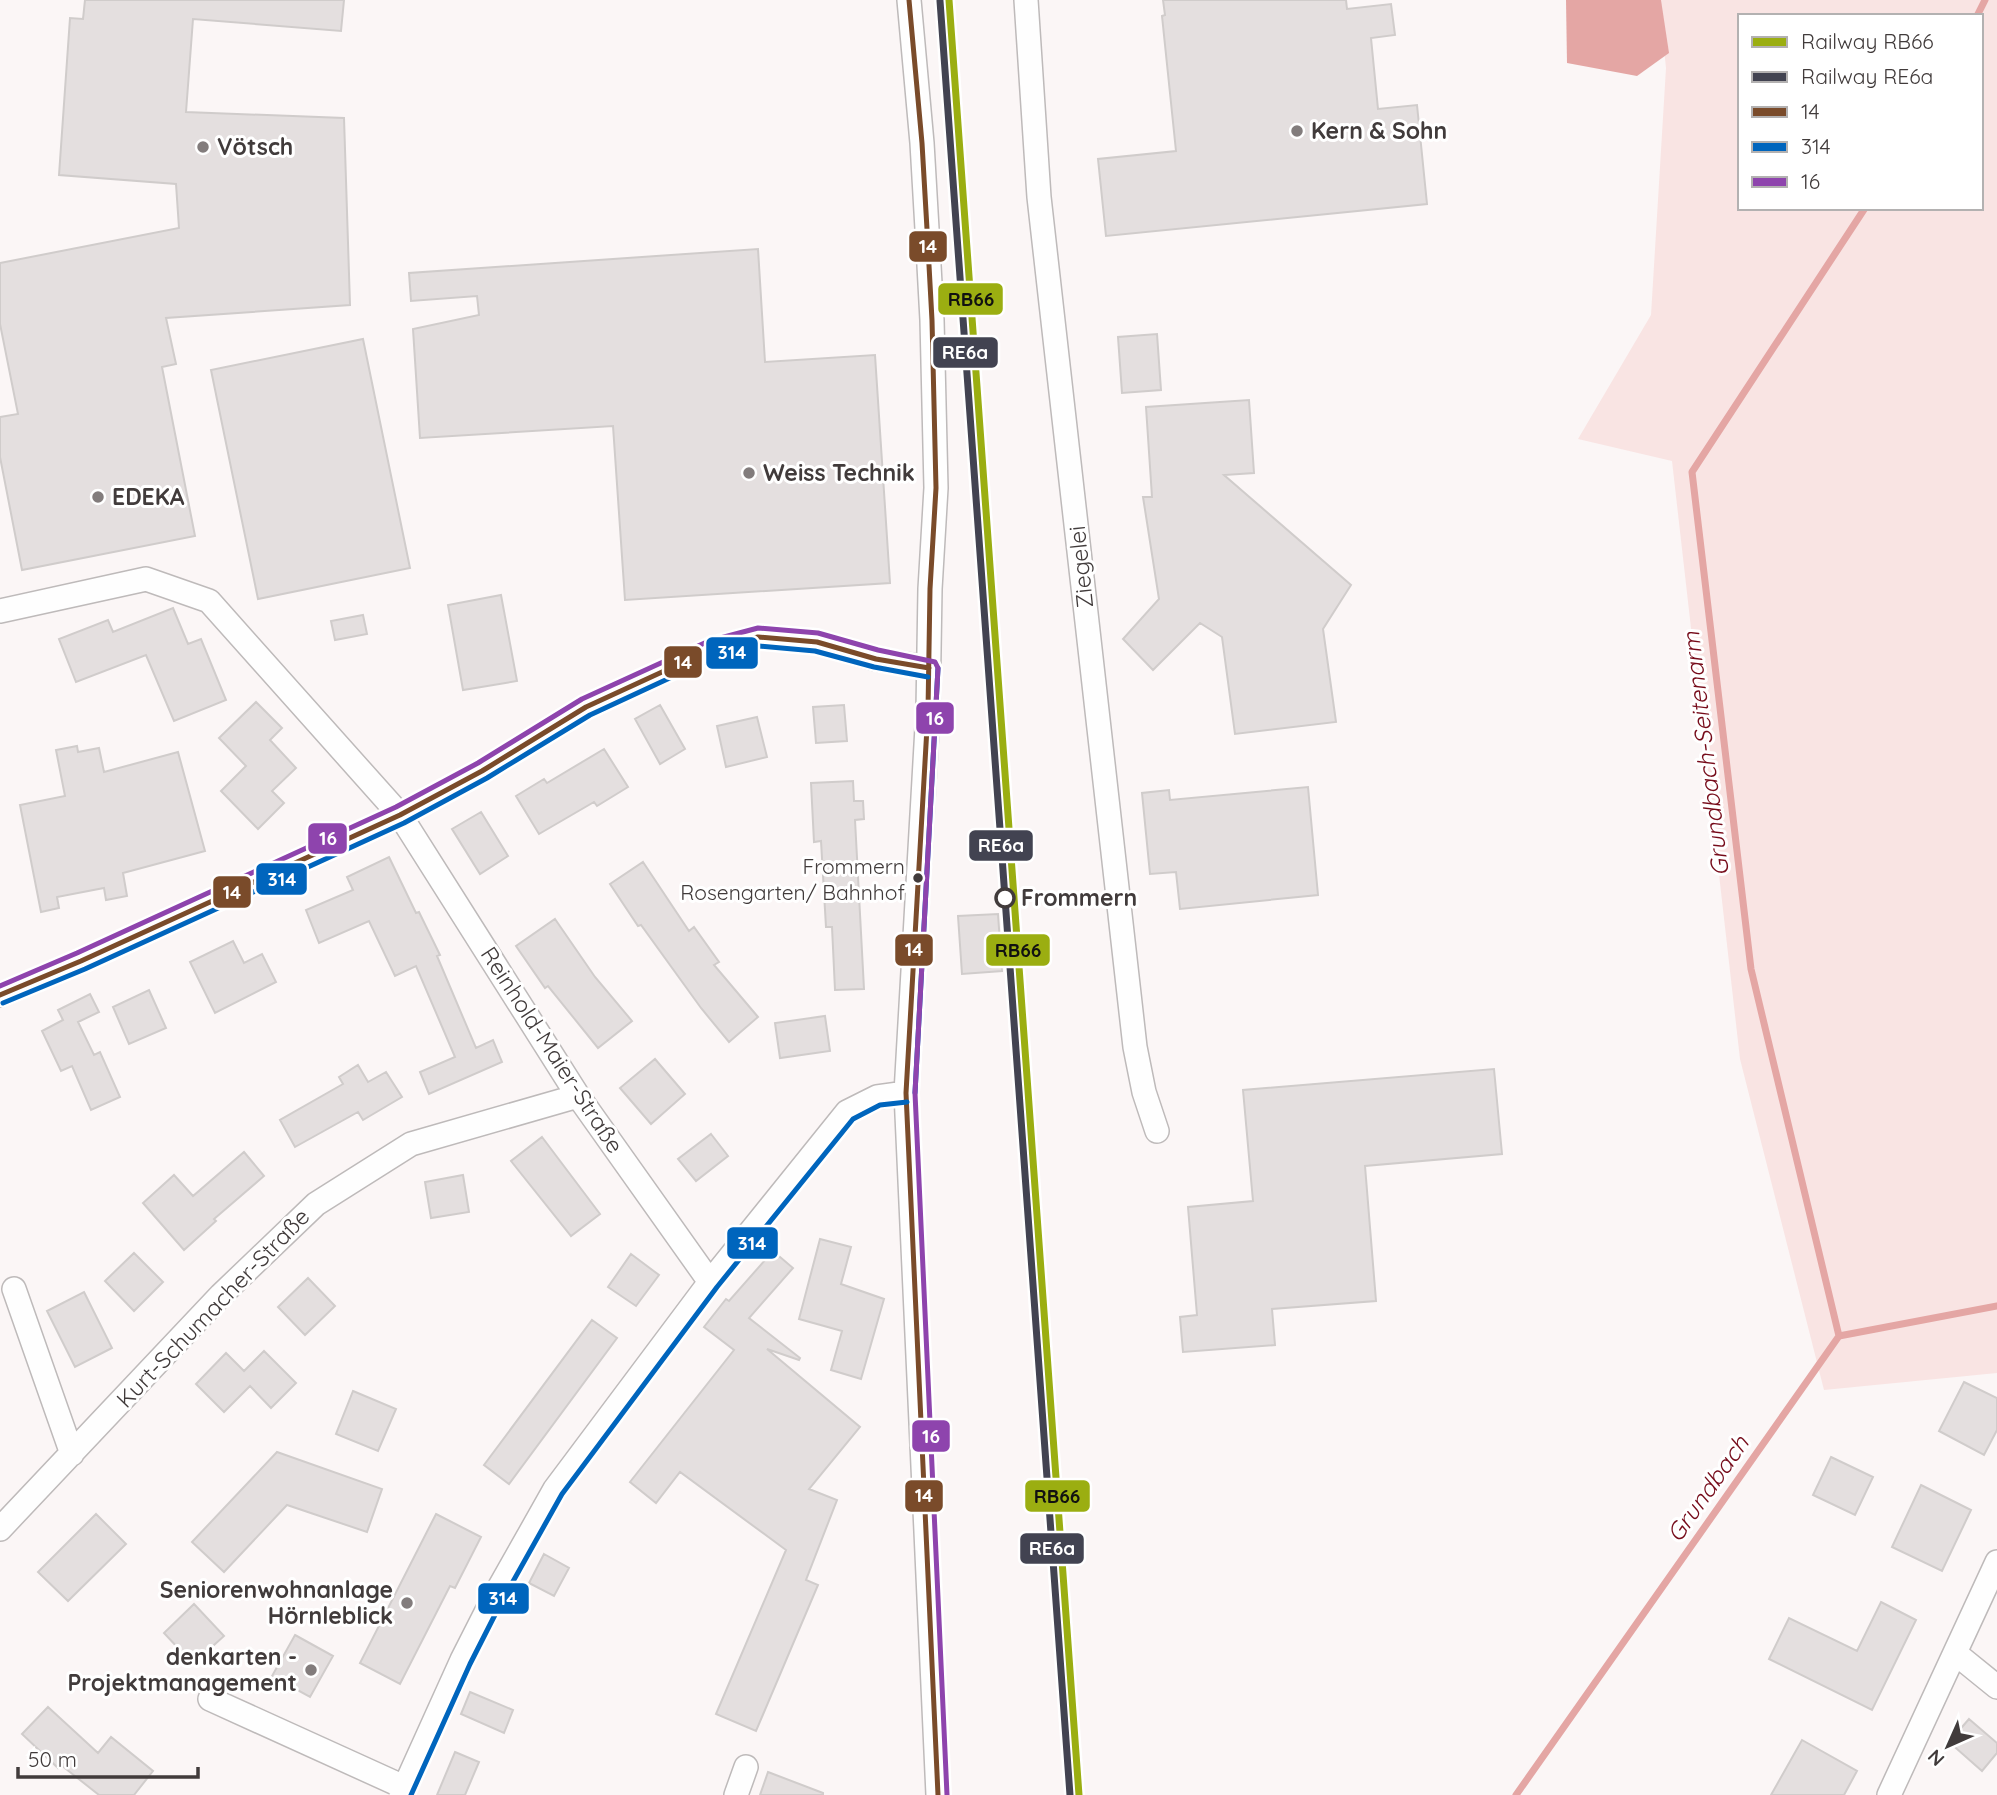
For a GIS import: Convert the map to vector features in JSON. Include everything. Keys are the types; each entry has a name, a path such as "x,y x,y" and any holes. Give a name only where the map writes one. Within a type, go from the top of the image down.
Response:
{"street":[{"path":"909,0 922,143 932,320 936,488 906,1093 938,1795"},
{"name":"Ziegelei","path":"1026,0 1040,197 1133,1034 1144,1092 1157,1131"},
{"name":"Reinhold-Maier-Straße","path":"0,611 146,579 209,601 400,815 578,1096 709,1282"},
{"path":"0,995 97,954 400,815 482,771 586,707 712,649 758,637 817,642 876,659 929,668"},
{"path":"210,1699 402,1791 467,1650 555,1489 709,1282 848,1112 877,1097 906,1093"},
{"name":"Kurt-Schumacher-Straße","path":"0,1529 221,1296 316,1204 411,1144 578,1096"},
{"path":"14,1289 72,1454"},
{"path":"1889,1795 1997,1562"},
{"path":"1955,1654 1997,1688"},
{"path":"736,1795 746,1767"}],"shaded area":[{"path":"1566,0 1661,0 1669,53 1637,76 1567,63"},
{"path":"1659,0 1997,0 1997,1373 1824,1390 1740,1059 1672,461 1578,439 1651,315 1666,68"}],"building":[{"path":"85,0 344,0 341,31 193,19 186,112 344,118 350,305 166,318 176,364 162,367 195,536 22,570 0,457 0,417 18,414 0,324 0,263 179,228 176,184 59,175 70,18 83,19"},
{"name":"Kern & Sohn","path":"1163,0 1346,0 1347,9 1391,4 1395,35 1371,38 1378,109 1417,105 1427,204 1106,236 1098,159 1176,151 1162,16 1165,15"},
{"name":"Weiss Technik","path":"758,249 765,362 875,355 890,583 625,600 613,426 420,438 413,329 479,315 477,296 411,301 409,273"},
{"path":"1157,334 1161,390 1122,393 1118,337"},
{"path":"363,339 410,568 258,599 211,370"},
{"path":"1249,400 1254,473 1224,475 1351,585 1323,629 1336,722 1235,734 1222,637 1200,623 1153,670 1123,639 1159,599 1143,497 1152,497 1146,407"},
{"path":"501,595 517,681 463,690 448,605"},
{"path":"173,608 188,644 201,639 226,700 174,721 146,655 76,682 59,639 108,620 113,632"},
{"path":"363,615 367,634 335,640 331,621"},
{"path":"256,702 282,728 270,740 296,768 272,791 284,803 258,829 221,791 246,766 219,738"},
{"path":"660,705 685,749 660,764 635,719"},
{"path":"844,705 847,741 816,743 813,707"},
{"path":"757,717 767,757 726,767 717,726"},
{"path":"77,746 78,752 99,748 104,772 178,752 205,851 123,873 127,896 106,900 104,888 57,897 59,908 41,912 20,805 65,796 56,750"},
{"path":"604,749 628,787 597,806 594,802 539,834 516,796 544,779 547,783"},
{"path":"853,781 854,801 863,801 864,819 855,820 864,989 835,990 832,927 826,927 821,841 814,842 811,783"},
{"path":"1308,787 1318,895 1180,909 1176,872 1150,874 1142,793 1169,790 1170,800"},
{"path":"481,812 508,856 480,874 452,829"},
{"path":"389,857 440,955 437,956 476,1048 493,1040 502,1062 429,1094 420,1072 455,1057 416,966 395,976 369,921 319,943 306,910 353,890 347,877"},
{"path":"643,862 689,931 694,927 719,962 714,965 758,1017 729,1042 641,925 638,926 610,884"},
{"path":"998,914 1002,971 962,974 958,916"},
{"path":"555,919 595,977 632,1021 598,1048 548,986 545,988 516,946"},
{"path":"233,941 244,963 262,954 276,982 215,1013 190,962"},
{"path":"149,990 166,1028 129,1044 113,1007"},
{"path":"90,994 99,1012 78,1022 94,1055 100,1052 120,1097 91,1110 72,1066 61,1071 42,1031 63,1020 58,1010"},
{"path":"825,1016 830,1051 780,1058 775,1023"},
{"path":"655,1059 685,1094 651,1124 620,1088"},
{"path":"358,1065 368,1082 386,1072 402,1097 363,1120 358,1112 295,1147 280,1120 343,1084 339,1077"},
{"path":"1494,1069 1502,1154 1365,1166 1376,1301 1272,1309 1275,1345 1183,1352 1180,1317 1197,1315 1188,1207 1253,1201 1243,1090"},
{"path":"711,1134 728,1156 696,1181 678,1159"},
{"path":"542,1137 600,1214 571,1236 511,1161"},
{"path":"244,1152 264,1176 214,1219 216,1221 184,1250 143,1203 174,1175 193,1196"},
{"path":"463,1175 469,1212 431,1218 425,1182"},
{"path":"820,1239 851,1247 841,1284 884,1299 861,1379 831,1370 842,1331 799,1319"},
{"path":"773,1251 793,1268 749,1318 800,1358 799,1360 767,1349 860,1427 809,1489 837,1500 806,1580 818,1585 756,1731 716,1714 786,1550 680,1472 656,1503 630,1482 734,1350 704,1327 726,1299 729,1301"},
{"path":"134,1253 163,1282 134,1311 105,1281"},
{"path":"631,1254 659,1275 636,1306 608,1287"},
{"path":"308,1278 335,1306 305,1335 278,1307"},
{"path":"84,1292 112,1348 75,1367 47,1311"},
{"path":"592,1320 617,1338 509,1484 484,1465"},
{"path":"264,1351 296,1383 271,1408 250,1386 224,1412 196,1384 226,1353 244,1371"},
{"path":"1964,1382 1997,1398 1997,1430 1984,1455 1939,1431"},
{"path":"353,1391 396,1409 378,1451 336,1434"},
{"path":"277,1452 382,1489 367,1532 287,1505 224,1572 192,1542"},
{"path":"1831,1457 1873,1477 1855,1515 1813,1495"},
{"path":"1921,1485 1971,1510 1942,1571 1892,1547"},
{"path":"96,1514 126,1544 68,1601 38,1572"},
{"name":"Seniorenwohnanlage Hörnleblick","path":"436,1514 481,1537 455,1588 450,1586 400,1684 360,1663"},
{"path":"544,1554 569,1568 554,1596 529,1583"},
{"path":"1881,1602 1916,1620 1872,1710 1769,1659 1789,1618 1857,1651"},
{"path":"194,1604 224,1636 193,1664 164,1633"},
{"path":"295,1635 333,1656 310,1697 272,1676"},
{"path":"470,1692 513,1710 504,1733 461,1714"},
{"path":"48,1707 98,1753 111,1737 153,1771 134,1795 99,1795 61,1765 58,1768 22,1734"},
{"path":"1969,1719 1997,1743 1997,1753 1982,1771 1949,1742"},
{"path":"1802,1740 1857,1771 1844,1795 1771,1795"},
{"path":"455,1752 479,1762 465,1795 437,1795"},
{"path":"768,1772 823,1793 823,1795 760,1795"}],"waterway":[{"name":"Grundbach-Seitenarm","path":"1978,14 1985,0"},
{"name":"Grundbach-Seitenarm","path":"1839,1336 1751,969 1692,472 1864,210"},
{"name":"Grundbach","path":"1516,1795 1839,1336 1997,1306"}],"rail line":[{"name":"RB66","path":"949,0 1079,1795"},
{"name":"RE6a","path":"940,1 1070,1795"}],"transit line":[{"name":"14","path":"909,0 927,229 936,488 930,589 928,710 906,1093 938,1795"},
{"name":"16","path":"0,986 396,807 478,763 582,699 709,641 758,628 818,633 935,662 938,668 915,1093 947,1795"},
{"name":"14","path":"0,995 81,961 400,815 482,771 586,707 712,649 758,637 817,642 876,659 929,668"},
{"name":"314","path":"3,1003 85,969 404,823 487,778 590,715 715,657 759,646 815,651 874,667 928,677"},
{"name":"314","path":"915,1093 938,668"},
{"name":"314","path":"411,1795 470,1664 562,1494 717,1287 853,1119 880,1105 907,1102"}],"place":[{"name":"Kern & Sohn","path":"1297,131"},
{"name":"Vötsch","path":"203,147"},
{"name":"Weiss Technik","path":"749,473"},
{"name":"EDEKA","path":"98,497"},
{"name":"Frommern Rosengarten/ Bahnhof","path":"918,878"},
{"name":"Frommern","path":"1005,898"},
{"name":"Seniorenwohnanlage Hörnleblick","path":"407,1603"},
{"name":"denkarten - Projektmanagement","path":"311,1670"}]}
